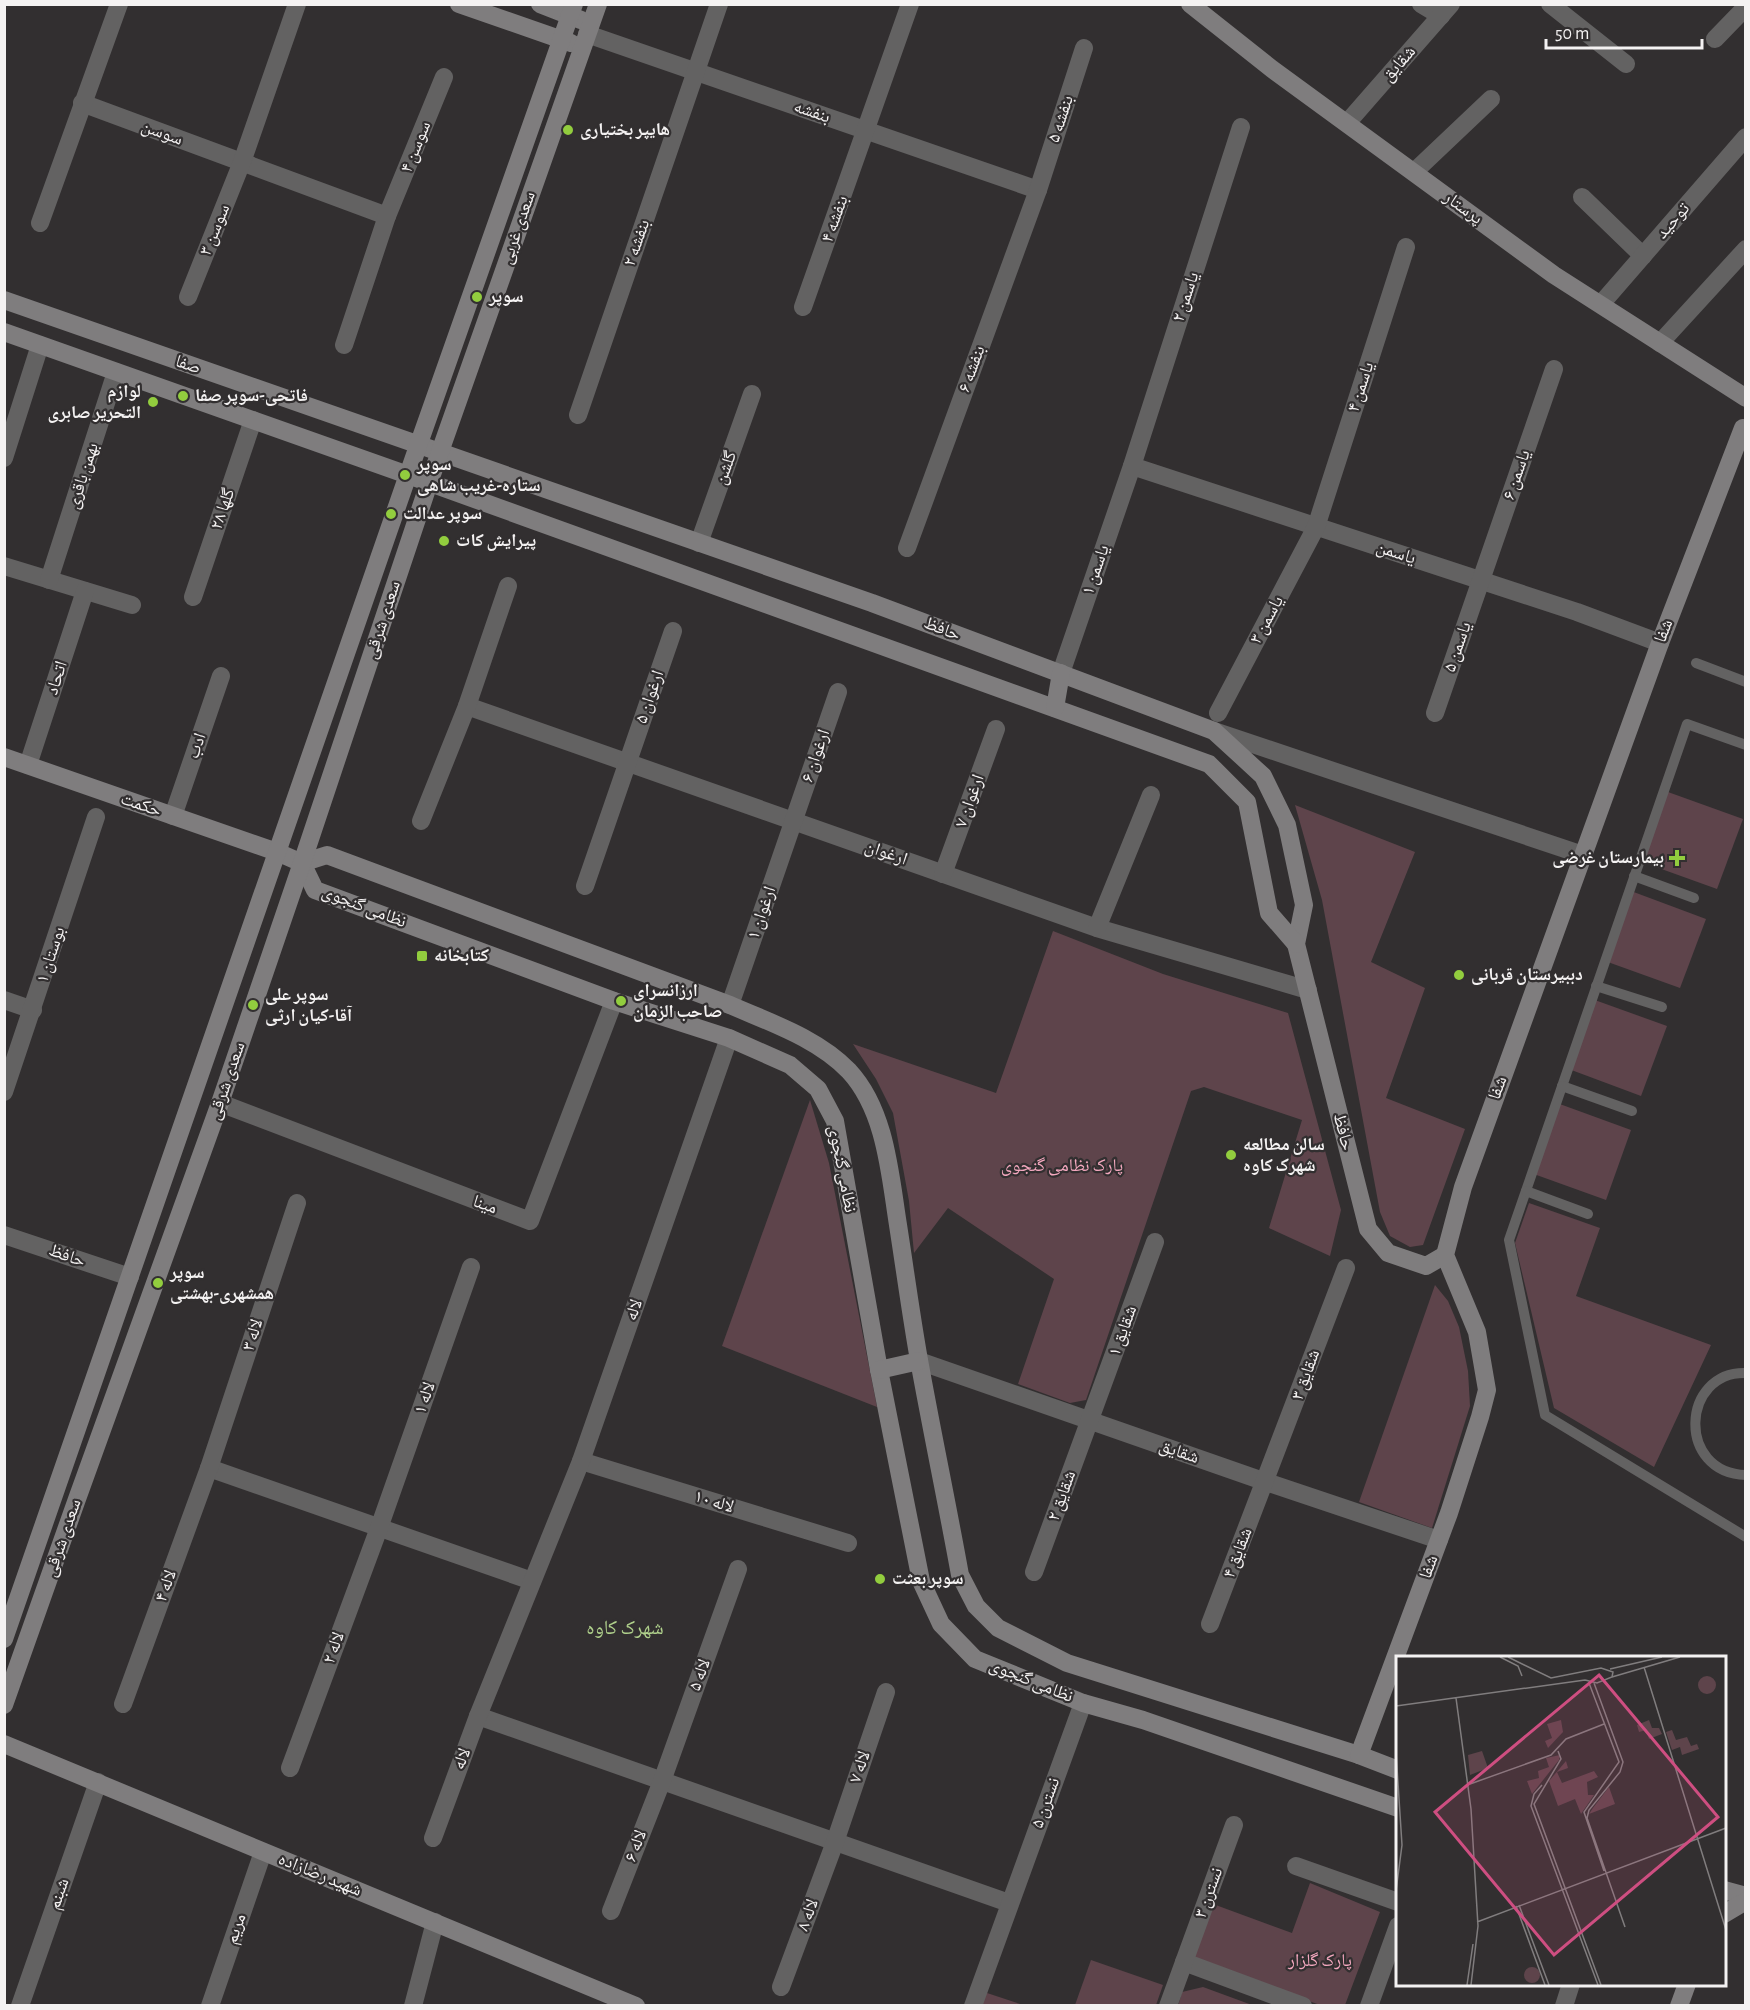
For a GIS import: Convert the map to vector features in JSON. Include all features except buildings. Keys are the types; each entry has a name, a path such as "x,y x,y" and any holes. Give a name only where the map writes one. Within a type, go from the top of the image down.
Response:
{"street":[{"path":"40,223 119,4"},
{"path":"242,162 297,4"},
{"path":"459,4 562,40 587,35 572,10 540,4"},
{"name":"سعدی غربی","path":"439,453 598,4"},
{"name":"بنفشه ۲","path":"578,415 719,4"},
{"name":"بنفشه ۴","path":"803,307 910,4"},
{"name":"پرستار","path":"1190,4 1272,69 1554,275 1746,398"},
{"path":"1421,4 1446,10"},
{"path":"1550,4 1626,64"},
{"path":"1715,39 1746,7"},
{"name":"سعدی غربی","path":"418,446 572,10"},
{"name":"شقایق","path":"1347,123 1446,10"},
{"name":"بنفشه","path":"587,35 1038,190"},
{"name":"بنفشه ۵","path":"1038,190 1084,48"},
{"name":"سوسن ۴","path":"344,345 387,216 444,77"},
{"path":"1414,172 1491,99"},
{"name":"سوسن","path":"82,103 387,216"},
{"name":"یاسمن ۲","path":"1132,466 1241,127"},
{"name":"توحید","path":"1600,304 1746,137"},
{"name":"سوسن ۳","path":"188,297 242,162"},
{"name":"بنفشه ۶","path":"907,548 1038,190"},
{"path":"1582,197 1643,256"},
{"name":"یاسمن ۴","path":"1316,527 1406,247"},
{"path":"1660,343 1746,249"},
{"name":"صفا","path":"4,300 439,453"},
{"name":"صفا","path":"4,332 429,483"},
{"path":"4,458 40,345"},
{"name":"یاسمن ۶","path":"1480,581 1554,369"},
{"name":"بهمن باقری","path":"49,580 116,372"},
{"name":"گلشن","path":"699,543 752,394"},
{"name":"گلها ۲۸","path":"193,597 253,420"},
{"name":"شفا","path":"1359,1755 1439,1539 1487,1390 1477,1332 1445,1255 1463,1187 1659,644 1744,429"},
{"name":"سعدی شرقی","path":"4,1639 418,446"},
{"name":"سعدی شرقی","path":"4,1705 220,1103 439,453"},
{"name":"حافظ","path":"439,453 872,603 1061,674 1216,722 1263,776 1287,825 1304,905 1296,944 1368,1229 1388,1253 1426,1266 1445,1255"},
{"name":"یاسمن","path":"1132,466 1577,612 1659,644"},
{"name":"یاسمن ۱","path":"1061,674 1132,466"},
{"name":"حافظ","path":"429,483 1209,764 1247,802 1269,913 1296,944"},
{"name":"یاسمن ۳","path":"1216,722 1316,527"},
{"path":"6,570 49,580 132,605"},
{"name":"یاسمن ۵","path":"1435,713 1480,581"},
{"path":"421,820 467,706 508,586"},
{"name":"اتحاد","path":"28,765 85,591"},
{"name":"ارغوان ۵","path":"585,886 673,631"},
{"path":"1055,708 1061,674"},
{"name":"ادب","path":"173,816 221,676"},
{"name":"ارغوان ۶","path":"793,821 838,692"},
{"name":"ارغوان","path":"467,706 1097,928 1308,990"},
{"path":"1216,722 1583,855"},
{"name":"ارغوان ۷","path":"943,873 996,729"},
{"name":"حکمت","path":"4,757 277,852 302,863"},
{"path":"1097,928 1151,795"},
{"name":"بوستان ۱","path":"4,1092 96,817"},
{"name":"ارغوان ۱","path":"730,1005 793,821"},
{"name":"نظامی گنجوی","path":"1396,1769 1359,1755 1067,1663 998,1628 976,1606 960,1575 919,1361 888,1161 880,1126 868,1100 849,1072 821,1049 789,1031 730,1005 327,855 302,863 315,890 614,1001 729,1038 790,1065 818,1089 835,1121 879,1370 921,1581 940,1624 975,1659 1083,1703 1143,1720 1396,1807"},
{"path":"4,1000 33,1010"},
{"name":"مینا","path":"220,1103 530,1221 614,1001"},
{"name":"لاله","path":"433,1838 478,1716 581,1461 729,1038"},
{"name":"لاله ۳","path":"209,1468 297,1203"},
{"name":"حافظ","path":"4,1235 130,1277"},
{"name":"شقایق ۱","path":"1090,1420 1155,1242"},
{"name":"لاله ۱","path":"379,1528 471,1267"},
{"name":"شقایق ۳","path":"1266,1482 1346,1268"},
{"path":"879,1370 919,1361"},
{"name":"شقایق","path":"919,1361 1266,1482 1439,1539"},
{"name":"شقایق ۲","path":"1034,1572 1090,1420"},
{"name":"لاله ۱۰","path":"581,1461 848,1544"},
{"path":"209,1468 532,1581"},
{"name":"لاله ۴","path":"123,1704 209,1468"},
{"name":"شقایق ۴","path":"1210,1624 1266,1482"},
{"name":"لاله ۲","path":"290,1768 379,1528"},
{"name":"لاله ۵","path":"662,1781 738,1569"},
{"name":"لاله ۷","path":"835,1842 886,1692"},
{"name":"نسترن ۵","path":"973,2006 1083,1703"},
{"path":"1206,1742 1216,1710"},
{"path":"478,1716 1009,1904"},
{"name":"شهید رضازاده","path":"4,1744 435,1922 600,1999 636,2006"},
{"name":"لاله ۶","path":"610,1911 662,1781"},
{"name":"شبنم","path":"20,2006 98,1782"},
{"name":"نسترن ۳","path":"1168,2006 1234,1825"},
{"name":"لاله ۸","path":"781,1987 835,1842"},
{"name":"مریم","path":"210,2006 262,1852"},
{"path":"1296,1866 1396,1901"},
{"path":"1726,1890 1746,1899"},
{"path":"1726,1913 1746,1899"},
{"path":"413,2006 435,1922"},
{"path":"1369,2006 1396,1932"},
{"path":"1184,1962 1303,2006"},
{"path":"1564,2006 1570,1986"},
{"path":"1679,2006 1686,1986"}],"lane":[{"path":"1696,663 1746,682"},
{"path":"1746,745 1687,724 1509,1240 1545,1415 1746,1537"},
{"path":"1634,876 1694,898"},
{"path":"1596,986 1662,1007"},
{"path":"1562,1086 1632,1111"},
{"path":"1526,1191 1588,1214"},
{"path":"1745,1476 1727,1472 1713,1464 1702,1452 1695,1437 1694,1420 1698,1403 1708,1389 1722,1378 1746,1373"}],"green space":[{"path":"1668,792 1743,819 1717,889 1642,862"},
{"path":"1295,805 1415,852 1371,962 1425,988 1386,1098 1465,1129 1423,1245 1410,1247 1390,1236 1380,1212 1322,900"},
{"path":"1631,891 1706,919 1680,988 1605,961"},
{"name":"پارک نظامی گنجوی","path":"1053,931 1163,974 1288,1013 1341,1210 1330,1256 1269,1228 1302,1120 1204,1087 1191,1091 1086,1400 1070,1403 1018,1384 1054,1279 948,1208 914,1253 909,1201 893,1113 876,1079 853,1044 996,1093"},
{"path":"1592,999 1667,1026 1641,1096 1566,1068"},
{"path":"810,1100 829,1163 877,1407 722,1346"},
{"path":"1557,1103 1631,1130 1606,1200 1531,1173"},
{"path":"1529,1203 1600,1228 1576,1296 1711,1345 1654,1467 1554,1408 1515,1243"},
{"path":"1435,1285 1448,1301 1459,1327 1468,1371 1470,1406 1432,1528 1359,1502"},
{"name":"پارک گلزار","path":"1310,1883 1380,1912 1345,2005 1320,2005 1193,1959 1213,1904 1292,1933"},
{"path":"1091,1960 1163,1985 1156,2005 1075,2005"},
{"name":"پارک گلزار","path":"1203,1987 1252,2005 1178,2006 1182,1992"},
{"path":"984,1992 1023,2005 980,2006"}],"place":[{"name":"هایپر بختیاری","path":"568,130"},
{"name":"سوپر","path":"477,297"},
{"name":"فاتحی-سوپر صفا","path":"183,396"},
{"name":"لوازم التحریر صابری","path":"153,402"},
{"name":"سوپر ستاره-غریب شاهی","path":"405,475"},
{"name":"سوپر عدالت","path":"391,514"},
{"name":"پیرایش کات","path":"444,541"},
{"name":"بیمارستان غرضی","path":"1677,858"},
{"name":"کتابخانه","path":"422,956"},
{"name":"دببیرستان قربانی","path":"1459,975"},
{"name":"ارزانسرای صاحب الزمان","path":"621,1001"},
{"name":"سوپر علی آقا-کیان ارثی","path":"253,1005"},
{"name":"سالن مطالعه شهرک کاوه","path":"1231,1155"},
{"name":"سوپر همشهری-بهشتی","path":"158,1283"},
{"name":"سوپر بعثت","path":"880,1579"}],"district":[{"name":"شهرک کاوه","path":"625,1628"}]}
